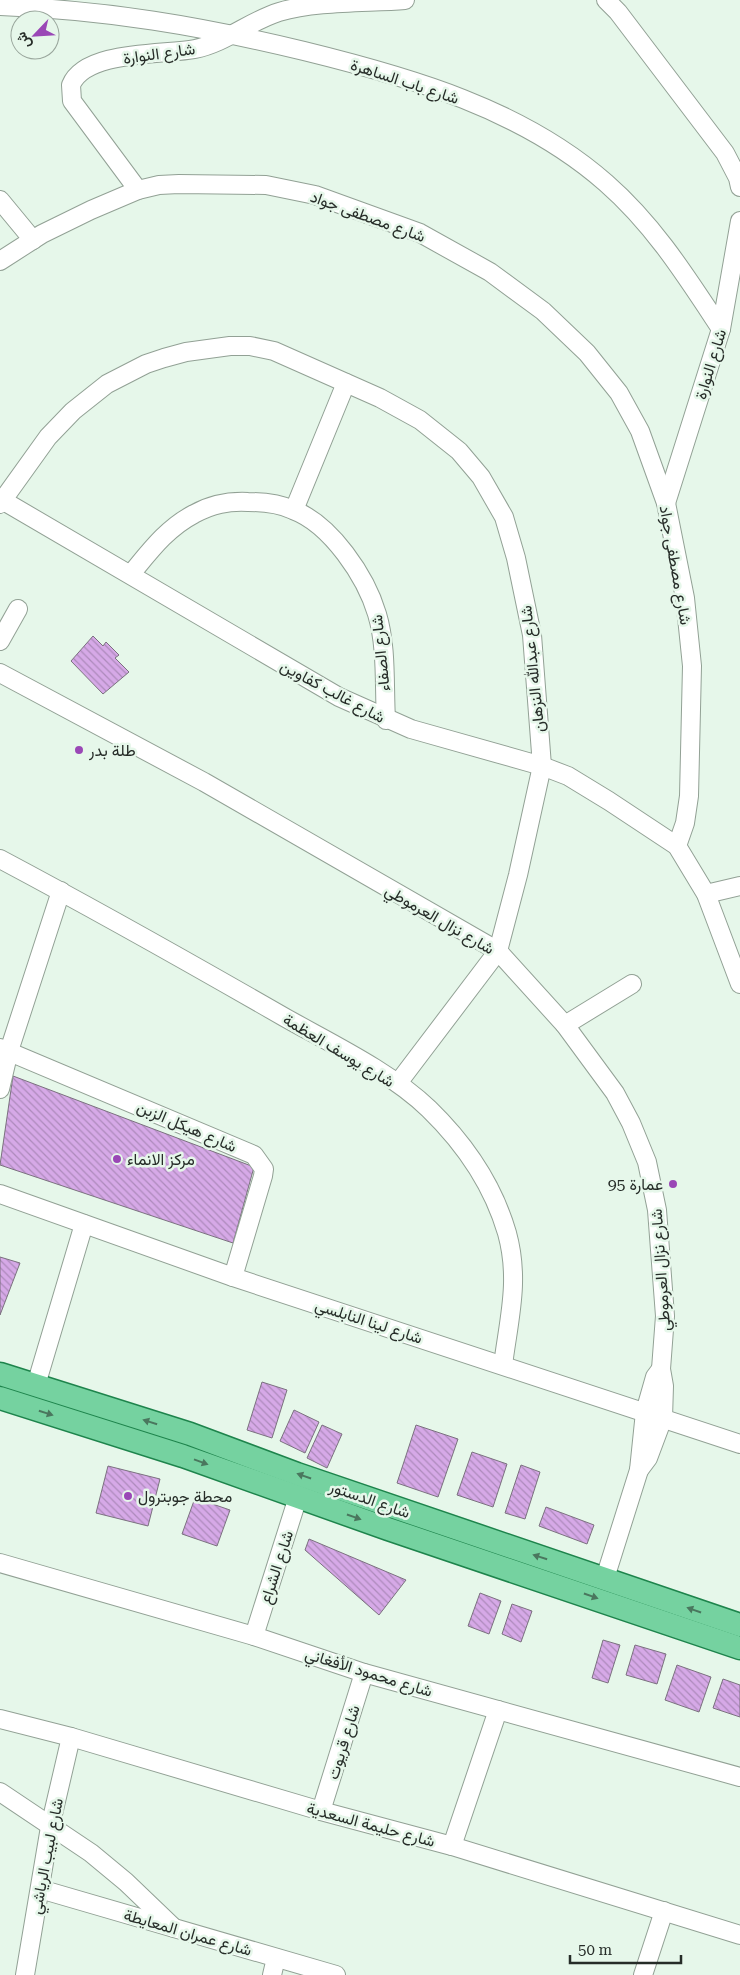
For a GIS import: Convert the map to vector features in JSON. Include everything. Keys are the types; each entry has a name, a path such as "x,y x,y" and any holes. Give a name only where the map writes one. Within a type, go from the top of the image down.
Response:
{"main road":[{"name":"شارع الدستور","path":"0,1374 190,1434 298,1474 740,1625"},
{"name":"شارع الدستور","path":"0,1398 183,1456 740,1648"}],"street":[{"name":"شارع النوارة","path":"138,190 77,110 70,93 73,80 91,66 106,61 194,49 208,45 263,18 288,10 405,0"},
{"path":"606,0 618,12 725,153 740,186"},
{"name":"شارع باب الساهرة","path":"0,6 89,10 232,34 387,71 474,104 548,139 605,182 651,227 721,329"},
{"name":"شارع مصطفى جواد","path":"0,261 33,240 91,210 138,190 159,185 179,184 266,186 315,195 420,232 490,272 543,311 587,353 619,392 640,431 666,503 683,590 692,666 690,796 685,823 677,846"},
{"path":"0,200 33,240"},
{"name":"شارع النوارة","path":"666,503 721,329 740,221"},
{"name":"شارع عبدالله النزهان","path":"1,502 48,437 73,411 107,384 146,364 186,352 230,346 250,346 274,351 346,383 420,420 459,452 481,477 504,517 516,558 532,634 542,766 518,875 498,951 398,1083"},
{"path":"294,510 346,383"},
{"name":"شارع الصفاء","path":"131,574 170,530 194,513 213,505 228,501 262,502 294,510 313,522 343,549 360,575 373,601 378,615 383,647 386,720"},
{"name":"شارع غالب كفاوين","path":"1,502 131,574 339,698 386,720 446,740 542,766 568,776 677,846"},
{"path":"0,641 18,609"},
{"name":"شارع نزال العرموطي","path":"0,673 204,782 498,951 565,1025 615,1093 631,1123 647,1162 657,1210 665,1316 660,1369 652,1387 646,1412 639,1470 605,1578"},
{"path":"677,846 706,894 740,984"},
{"name":"شارع يوسف العظمة","path":"0,859 128,927 398,1083 428,1108 474,1161 502,1219 512,1258 515,1280 503,1365"},
{"path":"706,894 740,886"},
{"path":"0,1089 5,1050 61,891"},
{"path":"565,1025 632,984"},
{"name":"شارع هيكل الزبن","path":"5,1050 254,1155 264,1169 263,1176 233,1277"},
{"name":"شارع لينا النابلسي","path":"0,1194 233,1277 740,1444"},
{"path":"36,1385 84,1224"},
{"name":"شارع نزال العرموطي","path":"639,1470 648,1458 663,1418 664,1386 660,1369"},
{"name":"شارع الشراع","path":"254,1636 298,1497"},
{"name":"شارع محمود الأفغاني","path":"0,1564 254,1636 364,1673 740,1777"},
{"name":"شارع قريوت","path":"321,1811 364,1673"},
{"path":"452,1846 498,1710"},
{"name":"شارع حليمة السعدية","path":"0,1719 71,1737 321,1811 452,1846 740,1935"},
{"name":"شارع لبيب الرياشي","path":"25,1975 50,1827 71,1737"},
{"path":"0,1792 91,1853 119,1876 175,1929"},
{"name":"شارع عمران المعايطة","path":"40,1890 336,1975"},
{"path":"643,1975 664,1911"},
{"path":"272,1975 276,1958"}],"building":[{"path":"93,636 103,646 106,642 119,655 115,658 129,672 103,694 71,661"},
{"name":"مركز الانماء","path":"13,1076 254,1167 233,1243 0,1165"},
{"path":"0,1257 20,1263 0,1315"},
{"path":"262,1382 287,1390 272,1438 247,1430"},
{"path":"294,1410 319,1422 305,1453 280,1441"},
{"path":"322,1425 342,1434 327,1468 307,1458"},
{"path":"416,1425 458,1439 438,1497 397,1483"},
{"path":"472,1452 507,1464 493,1507 457,1495"},
{"path":"521,1465 540,1472 525,1519 505,1513"},
{"name":"محطة جوبترول","path":"108,1466 160,1479 148,1526 96,1513"},
{"path":"195,1498 230,1510 217,1546 182,1534"},
{"path":"546,1507 594,1525 587,1544 539,1526"},
{"path":"309,1539 406,1580 379,1615 305,1550"},
{"path":"480,1593 501,1601 489,1634 468,1626"},
{"path":"512,1604 532,1611 521,1642 502,1634"},
{"path":"603,1640 620,1645 608,1683 592,1678"},
{"path":"635,1645 666,1654 657,1684 626,1675"},
{"path":"677,1665 711,1677 699,1712 665,1700"},
{"path":"723,1679 740,1685 740,1717 713,1708"}],"place":[{"name":"طلة بدر","path":"79,750"},
{"name":"مركز الانماء","path":"117,1159"},
{"name":"عمارة 95","path":"673,1184"},
{"name":"محطة جوبترول","path":"128,1496"}]}
